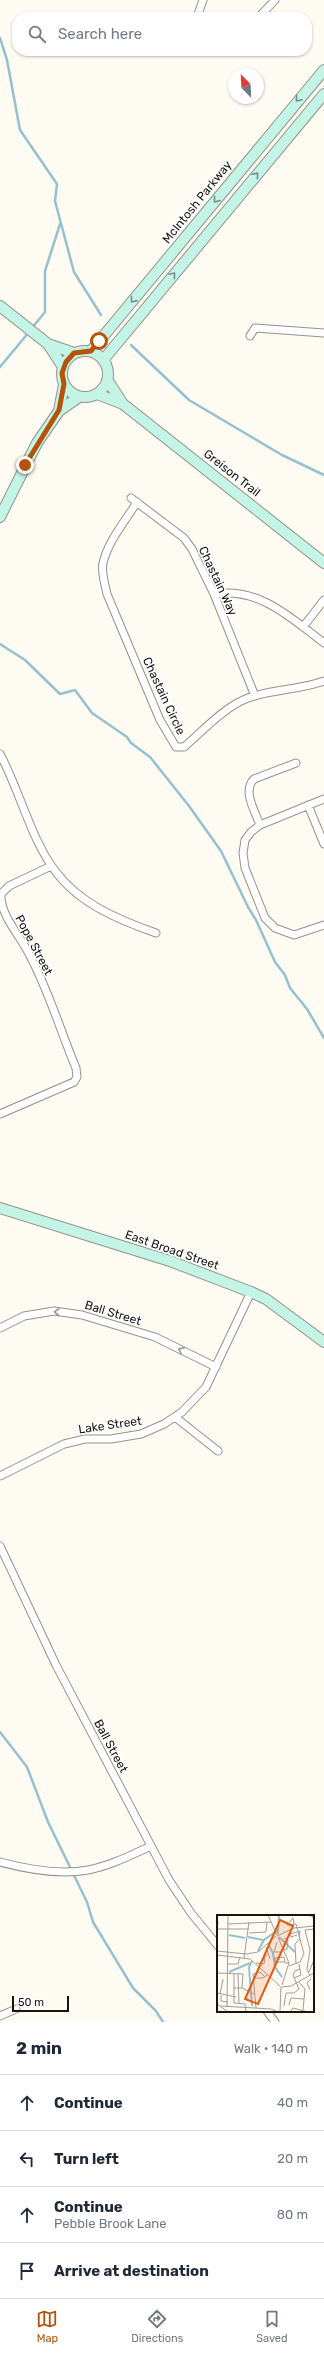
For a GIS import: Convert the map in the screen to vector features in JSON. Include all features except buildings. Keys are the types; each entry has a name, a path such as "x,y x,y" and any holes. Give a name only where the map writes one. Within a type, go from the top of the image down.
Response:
{"street":[{"path":"199,12 203,0"},
{"path":"264,12 275,0"},
{"name":"McIntosh Parkway","path":"91,351 324,70"},
{"path":"104,359 324,94"},
{"path":"0,306 48,344 74,353 91,351 104,359 107,366 108,380 102,391 85,398 79,397 68,390 64,384"},
{"path":"250,336 255,328 324,333"},
{"path":"0,517 25,465 59,410 64,384 63,367 48,344"},
{"path":"63,367 74,353"},
{"name":"Greison Trail","path":"108,380 124,404 324,564"},
{"name":"Greison Trail","path":"97,394 124,404"},
{"path":"59,410 79,397"},
{"name":"Chastain Way","path":"134,500 184,538 192,550 214,594 256,696"},
{"name":"Chastain Circle","path":"134,500 110,546 103,563 103,576 107,594 160,720 176,746 184,747 232,706 256,696 309,686 324,681"},
{"path":"214,594 229,592 257,597 303,627 324,643"},
{"path":"303,627 324,600"},
{"path":"0,754 51,866 73,890 98,908 121,920 156,933"},
{"path":"260,825 249,794 250,783 254,779 296,763"},
{"path":"324,799 260,825 251,832 245,840 243,853 245,868 265,918 275,928 294,935 324,925"},
{"path":"308,805 324,844"},
{"name":"Pope Street","path":"0,1114 74,1082 77,1077 76,1068 43,986 28,952 6,913 1,899 1,894 9,886 51,866"},
{"name":"East Broad Street","path":"0,1208 170,1262 251,1292 266,1299 324,1342"},
{"name":"Lake Street","path":"0,1476 64,1444 85,1439 111,1439 141,1434 164,1424 175,1417 195,1400 206,1387 251,1292"},
{"name":"Ball Street","path":"0,1328 24,1316 54,1311 82,1314 155,1337 216,1367"},
{"path":"175,1417 218,1451"},
{"name":"Ball Street","path":"0,1546 56,1665 169,1880 191,1913 217,1945"},
{"path":"0,1862 43,1870 88,1870 118,1861 151,1846"},
{"path":"0,2016 16,2009"},
{"path":"268,2012 275,2022"}],"waterway":[{"path":"0,38 7,60 20,130 57,184 55,201 74,272 101,315"},
{"path":"32,328 45,312 45,271 60,224"},
{"path":"0,367 29,332"},
{"path":"131,345 189,400 282,455 324,475"},
{"path":"0,644 25,660 60,694 75,690 92,713 127,737 131,743 150,757 189,806 221,851 248,907 256,920 275,962 285,975 290,988 307,1009 324,1038"},
{"path":"0,1732 27,1767 48,1822 87,1902 93,1922 133,1988 156,2011 163,2022"}],"route":[{"path":"25,465 59,410 64,384 62,379 63,367 74,353 80,351 91,351 99,341"}]}
